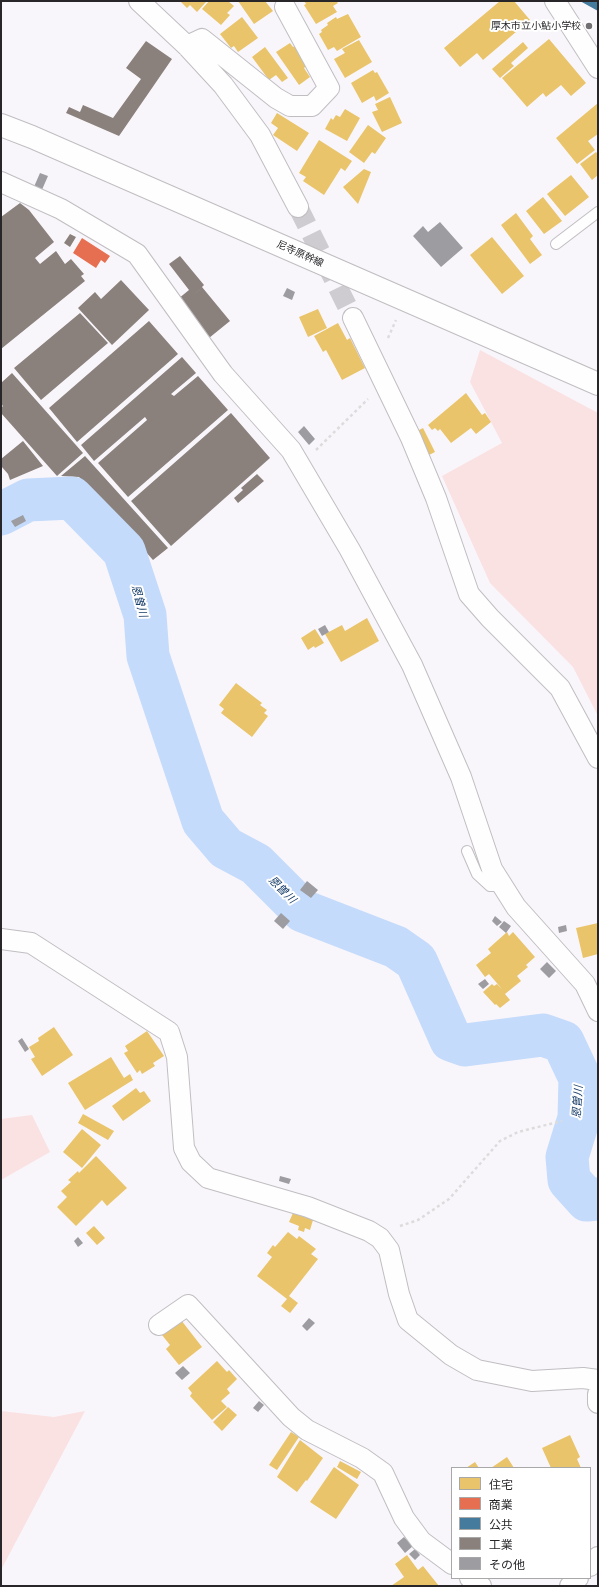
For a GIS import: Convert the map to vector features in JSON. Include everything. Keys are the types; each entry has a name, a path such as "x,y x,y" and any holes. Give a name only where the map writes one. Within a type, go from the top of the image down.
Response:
{"street":[{"path":"139,1 187,46 223,84 260,135 298,207"},
{"path":"555,1 598,68"},
{"path":"187,46 202,39 280,100 290,106 312,106 329,88 287,21"},
{"name":"尼寺原幹線","path":"1,125 32,137 598,384"},
{"path":"1,182 61,209 137,254 223,374 291,450 350,550 412,665 461,777 492,869 516,907 584,984 598,1011"},
{"path":"353,318 411,438 436,498 469,594 490,618 560,688 598,758"},
{"path":"1,939 31,943 169,1032 177,1057 184,1148 191,1162 208,1178 308,1207 369,1231 380,1238 389,1250 399,1294 408,1320 451,1355 477,1370 532,1381 583,1378 598,1380"},
{"path":"159,1325 188,1305 291,1416 307,1430 362,1458 383,1473 404,1518 421,1541 451,1563"},
{"path":"598,1394 598,1403"},
{"path":"591,1565 598,1557"},
{"path":"471,1579 481,1586"}],"lane":[{"path":"556,244 598,212"},
{"path":"467,851 477,874 490,886 503,886"}],"path":[{"path":"386,342 405,300"},
{"path":"300,466 384,384"},
{"path":"404,1225 418,1220 449,1199 500,1141 518,1132 562,1121"}],"shaded area":[{"path":"480,350 598,413 598,716 573,667 490,583 442,476 502,443 470,382"},
{"path":"32,1115 50,1152 1,1180 1,1119"},
{"path":"1,1411 54,1417 85,1411 1,1570"}],"building: 住宅":[{"path":"180,1 207,1 197,12 190,5 187,8"},
{"path":"209,1 228,1 234,6 227,13 230,15 221,25 202,9"},
{"path":"238,1 265,1 273,11 254,24"},
{"path":"304,1 336,1 338,3 333,6 337,12 316,24 304,5 306,4"},
{"path":"500,1 514,1 530,20 483,60 477,53 460,67 444,48"},
{"path":"348,14 361,37 337,51 334,47 328,50 319,34 322,32 321,30 328,25 327,23 336,17 337,19"},
{"path":"242,17 258,38 238,52 234,46 231,48 220,34"},
{"path":"549,39 586,83 571,96 561,85 546,97 543,93 527,107 502,78"},
{"path":"359,40 372,62 345,78 334,59 345,53 342,49"},
{"path":"523,42 528,48 511,63 514,66 500,78 492,69"},
{"path":"290,43 293,47 295,46 302,55 300,56 306,66 304,68 310,77 299,85 276,52"},
{"path":"265,47 288,78 282,82 276,75 269,80 252,57"},
{"path":"373,70 375,73 377,72 389,93 376,101 374,96 362,103 351,83"},
{"path":"390,97 402,123 382,132 372,112 378,110 375,104"},
{"path":"598,103 598,134 588,141 595,150 577,164 556,138"},
{"path":"345,109 360,118 347,141 325,129 331,118 333,120 336,115 340,117"},
{"path":"277,113 309,133 297,151 273,135 278,128 271,123"},
{"path":"368,125 386,138 375,154 372,152 364,163 349,152"},
{"path":"319,140 352,161 345,171 341,168 324,195 303,181 306,177 299,173"},
{"path":"596,152 598,154 598,175 592,180 580,164"},
{"path":"364,169 371,172 358,204 343,187"},
{"path":"571,175 589,197 565,216 547,194"},
{"path":"543,197 562,221 544,234 526,211"},
{"path":"516,213 533,236 530,239 542,255 530,264 501,225"},
{"path":"492,237 524,276 502,294 470,255"},
{"path":"318,309 327,328 308,337 299,317"},
{"path":"338,323 347,340 350,338 365,368 342,380 326,350 323,352 314,336"},
{"path":"466,393 482,415 485,413 491,422 476,434 471,428 451,443 440,429 438,431 435,428 432,430 428,425"},
{"path":"423,428 435,452 427,456 415,432"},
{"path":"367,618 379,641 341,662 325,634 342,625 345,631"},
{"path":"315,629 324,643 315,648 314,646 308,650 301,638"},
{"path":"236,683 262,703 260,705 267,710 264,713 268,716 252,737 221,713 224,709 219,705"},
{"path":"598,923 598,954 583,958 576,928"},
{"path":"507,932 509,936 513,932 535,957 526,965 528,967 517,976 521,981 505,994 510,1000 500,1008 496,1004 495,1005 483,992 492,984 494,986 497,984 502,989 489,974 485,977 476,965 491,953 488,949"},
{"path":"54,1027 73,1055 42,1076 31,1059 35,1057 29,1047 39,1041 38,1038"},
{"path":"147,1031 164,1056 153,1063 155,1066 142,1074 140,1070 137,1073 124,1053 128,1051 125,1046"},
{"path":"111,1057 124,1078 130,1074 133,1080 85,1110 68,1083"},
{"path":"136,1088 140,1093 144,1091 151,1101 123,1121 112,1106"},
{"path":"83,1114 114,1131 108,1140 78,1123"},
{"path":"82,1129 101,1145 82,1168 63,1152"},
{"path":"96,1156 127,1188 107,1206 102,1200 76,1226 57,1207 67,1197 61,1191 71,1182 68,1180 78,1171 79,1173"},
{"path":"293,1213 313,1220 310,1230 305,1228 304,1232 298,1230 299,1226 289,1222"},
{"path":"94,1226 105,1238 97,1245 86,1233"},
{"path":"288,1232 297,1239 299,1236 316,1249 311,1254 318,1259 289,1296 298,1303 290,1313 281,1306 287,1299 257,1276 272,1257 267,1253 273,1245 275,1247"},
{"path":"181,1320 202,1347 179,1365 166,1349 170,1345 162,1335"},
{"path":"217,1361 227,1372 229,1370 237,1379 227,1389 230,1393 221,1401 227,1407 212,1420 190,1396 192,1393 188,1388"},
{"path":"228,1407 237,1415 222,1431 213,1422"},
{"path":"291,1432 299,1437 277,1470 269,1465"},
{"path":"570,1435 580,1457 577,1459 581,1467 551,1467 542,1448"},
{"path":"300,1440 323,1458 307,1481 306,1480 297,1492 277,1477"},
{"path":"507,1457 513,1467 492,1467"},
{"path":"340,1461 361,1472 357,1479 337,1467"},
{"path":"475,1462 478,1467 468,1467"},
{"path":"334,1467 359,1485 336,1519 310,1502"},
{"path":"407,1555 418,1570 423,1566 439,1586 391,1586 404,1577 395,1564"}],"building: 商業":[{"path":"82,238 110,256 105,263 101,260 96,268 73,253"}],"building: 公共":[{"path":"580,1 598,1 598,11"}],"building: 工業":[{"path":"146,41 172,59 119,136 66,113 69,107 80,112 83,105 113,118 141,79 126,68"},
{"path":"20,203 29,210 54,242 35,258 40,264 56,251 65,264 71,259 84,274 81,276 85,281 1,349 1,217"},
{"path":"70,234 76,237 70,247 64,243"},
{"path":"180,256 204,285 202,287 230,321 209,338 178,299 189,290 169,264"},
{"path":"121,280 149,310 112,345 78,308 95,292 101,299"},
{"path":"80,313 108,343 41,400 14,368"},
{"path":"149,321 178,354 77,442 49,408"},
{"path":"182,357 196,373 171,394 174,396 198,376 228,410 128,497 98,463 147,420 145,417 94,461 81,445"},
{"path":"12,373 83,453 57,476 1,413 1,408 3,406 1,404 1,383"},
{"path":"231,413 270,458 171,546 131,501"},
{"path":"23,441 43,466 10,480 8,474 1,466 1,459"},
{"path":"85,456 168,548 153,560 79,477 61,476"},
{"path":"257,474 264,481 238,503 234,498 243,490 241,488"}],"building: その他":[{"path":"40,173 48,176 41,192 33,189"},
{"path":"440,222 463,248 441,267 413,236 423,226 428,232"},
{"path":"287,288 295,292 292,300 283,296"},
{"path":"304,426 315,439 309,445 298,432"},
{"path":"23,515 26,521 15,527 11,521"},
{"path":"325,625 329,632 322,636 318,629"},
{"path":"307,881 318,890 311,898 300,890"},
{"path":"281,913 290,921 283,929 274,921"},
{"path":"495,916 502,922 497,926 492,921"},
{"path":"504,921 511,926 506,933 499,927"},
{"path":"566,925 567,931 559,933 558,927"},
{"path":"547,962 556,971 549,978 540,969"},
{"path":"485,979 489,984 483,989 478,984"},
{"path":"22,1038 29,1049 25,1052 18,1041"},
{"path":"280,1176 291,1179 289,1184 279,1181"},
{"path":"78,1237 83,1243 78,1247 74,1241"},
{"path":"309,1318 315,1323 307,1331 302,1326"},
{"path":"183,1366 190,1373 182,1380 175,1373"},
{"path":"259,1401 264,1405 258,1412 253,1408"},
{"path":"404,1537 413,1546 405,1553 397,1543"},
{"path":"415,1549 420,1555 415,1560 409,1554"}],"waterway":[{"name":"恩曽川","path":"1,514 28,500 72,498 124,551 145,615 148,656 203,821 226,848 256,864 303,911 396,947 416,961 451,1040 465,1045 543,1035 563,1042 580,1078 579,1118 567,1157 569,1180 587,1200 598,1199"}],"tunnel":[{"path":"298,207 353,318"}],"place":[{"name":"厚木市立小鮎小学校","path":"589,26"}]}
